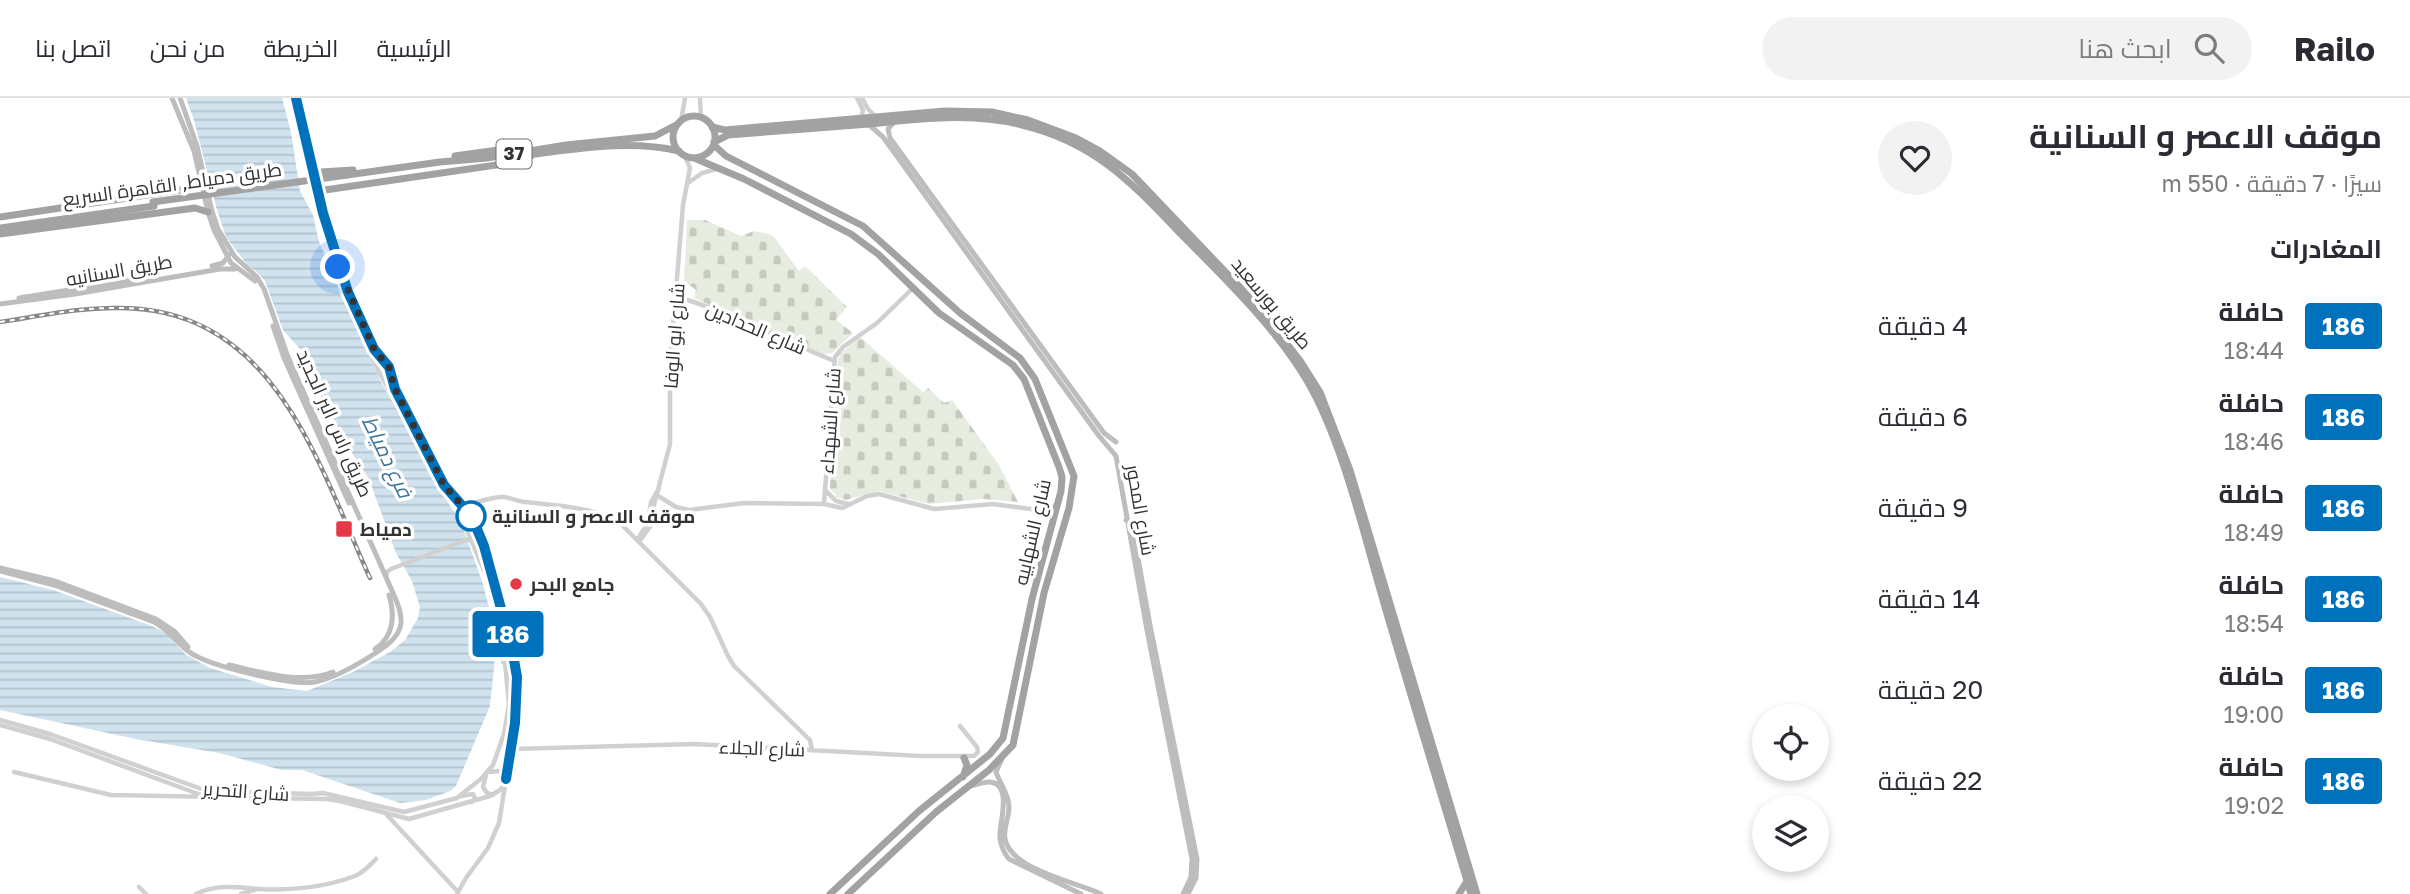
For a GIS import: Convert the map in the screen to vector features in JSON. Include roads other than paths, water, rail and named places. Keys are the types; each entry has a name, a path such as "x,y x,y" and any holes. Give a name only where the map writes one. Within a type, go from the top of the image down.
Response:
{"highway":[{"name":"طريق بورسعيد","path":"864,121 877,117 945,111 982,115 1058,136 1119,167 1273,333 1309,385 1341,464 1477,894"},
{"name":"طريق بورسعيد","path":"712,127 725,130 982,115"},
{"path":"692,117 701,118 712,127 714,144 706,155 694,158 682,154 673,138 679,122 692,117"},
{"name":"طريق دمياط, القاهرة السريع","path":"534,152 566,145 655,136 679,122"},
{"name":"طريق بورسعيد","path":"714,144 728,135 799,126"},
{"path":"655,136 662,141 658,148"},
{"name":"شارع الشهابيه","path":"714,144 726,156 858,222 942,297 1017,356 1029,368 1074,474 1074,486 1042,602 1014,741 1004,756 984,775 936,812 848,894"},
{"name":"طريق دمياط, القاهرة السريع","path":"0,226 534,152 598,146 643,146 682,154"},
{"path":"325,190 321,188 318,178 324,170 340,172 519,147 534,152"},
{"path":"318,196 325,190 521,162 534,152"},
{"name":"شارع الشهابيه","path":"694,158 721,168 855,236 891,266 936,311 1007,360 1019,371 1026,384 1062,481 1029,611 1008,722 999,745 928,803 830,894"},
{"path":"0,217 190,188 200,178"},
{"path":"784,200 794,199 794,190"},
{"path":"162,193 169,199 168,212"},
{"path":"806,210 806,204 811,199"},
{"path":"0,234 198,208 208,212"},
{"path":"891,266 892,260 900,257"},
{"path":"936,311 944,307 942,297"},
{"path":"1056,459 1066,455"},
{"path":"1032,599 1042,602"},
{"path":"1029,611 1040,613"},
{"name":"طريق بورسعيد","path":"1419,713 1471,894"},
{"path":"1008,722 1019,720"},
{"path":"963,777 967,765 964,758"},
{"path":"939,794 941,801 947,803"},
{"path":"928,803 936,805 936,812"},
{"path":"1459,894 1467,881"}],"main road":[{"name":"طريق راس البر الجديد","path":"172,98 191,144 208,212 230,255 257,277 264,289 288,357 382,566 401,620"},
{"name":"طريق راس البر الجديد","path":"180,98 201,162 214,217 230,255 236,269 252,278 261,290 285,359 383,578 391,602 392,636"},
{"path":"180,118 182,114 187,115"},
{"name":"شارع المحور","path":"864,121 883,137 931,199 1116,456 1126,520 1197,859 1196,878 1188,894"},
{"name":"شارع المحور","path":"895,121 889,127 889,136 931,199"},
{"name":"طريق السنانيه","path":"0,303 218,265 230,255"},
{"path":"236,269 240,263"},
{"name":"طريق السنانيه","path":"0,303 81,293 223,268 236,269"},
{"name":"شارع المحور","path":"1082,407 1104,433 1116,442"},
{"name":"شارع المحور","path":"1126,520 1134,523 1148,625"},
{"path":"0,569 117,605 161,626 196,657 223,667 298,682 316,682 385,647 399,630 401,620 396,622 392,619"},
{"name":"شارع المحور","path":"1161,689 1192,859 1191,877 1183,894"},
{"path":"1004,756 996,772 1004,802 999,835 1006,856 1015,863 1081,894"},
{"path":"968,786 997,781"},
{"path":"997,781 1009,803 1004,835 1012,854 1034,867 1101,894"}],"street":[{"path":"291,98 315,203 334,268 382,379 404,415 440,488 459,510 476,538 502,631 509,704 507,724 499,751 483,788 492,795"},
{"path":"296,98 318,196 348,292 374,349 384,360 395,389 444,485 472,517 481,537 516,670 517,701 505,796 494,835 458,893 386,814"},
{"path":"679,122 685,98"},
{"path":"700,98 701,118"},
{"path":"860,98 877,117"},
{"path":"860,98 864,121"},
{"name":"شارع ابو الوفا","path":"638,541 653,523 654,505 670,438 670,369 682,212 690,167 682,154"},
{"path":"687,183 702,173 721,168"},
{"name":"شارع الشهداء","path":"824,504 834,361 843,346 877,323 912,289"},
{"name":"شارع الحدادين","path":"676,296 714,309 834,361"},
{"path":"375,364 380,366 384,360"},
{"path":"382,379 385,373 391,376"},
{"name":"شارع ابو الوفا","path":"638,541 648,523 652,499 659,487"},
{"path":"825,490 834,500 848,505"},
{"path":"658,496 676,508 689,510 741,503 824,504 840,509 870,495 881,494 930,509 993,504 1045,511 1053,521"},
{"path":"457,500 475,503 502,497 566,507 613,519 703,606 734,666 810,740 813,750"},
{"path":"1045,511 1058,502"},
{"path":"459,510 486,575"},
{"path":"382,566 402,563 471,537"},
{"path":"386,577 388,570 402,563"},
{"path":"503,662 509,659 510,642"},
{"path":"507,687 510,673 516,670"},
{"name":"شارع التحرير","path":"0,722 204,796"},
{"name":"شارع التحرير","path":"10,725 50,734 207,791 321,793 402,818 415,818 492,795 500,790 506,779"},
{"path":"960,726 978,750 974,756 964,758"},
{"name":"شارع الجلاء","path":"512,749 694,744 964,758"},
{"name":"شارع التحرير","path":"14,771 111,795 321,799 334,797 404,812 461,796 488,773"},
{"path":"488,773 499,771 506,779"},
{"path":"321,793 321,799"},
{"path":"461,796 473,794 475,798 472,802"},
{"path":"195,894 241,886 259,889 310,887 355,876 376,859"},
{"path":"139,887 147,894"},
{"path":"310,887 317,894"},
{"path":"242,894 259,889"}],"water":[{"name":"فرع دمياط","path":"186,98 282,98 291,132 300,191 313,215 319,242 380,380 435,483 461,522 483,584 497,639 490,706 456,786 426,800 400,803 302,770 282,770 219,753 136,739 0,710 0,577 53,590 152,626 166,633 186,655 210,668 272,687 307,691 353,672 390,652 405,640 418,618 420,607 412,581 396,553 369,479 317,390 301,350 283,330 265,281 248,266 226,237"}],"railway":[{"path":"0,322 76,310 121,308 174,315 218,335 254,364 284,401 331,488 370,578"}],"place":[{"name":"موقف الاعصر و السنانية","path":"471,516"},
{"name":"دمياط","path":"344,529"},
{"name":"جامع البحر","path":"516,584"}]}
